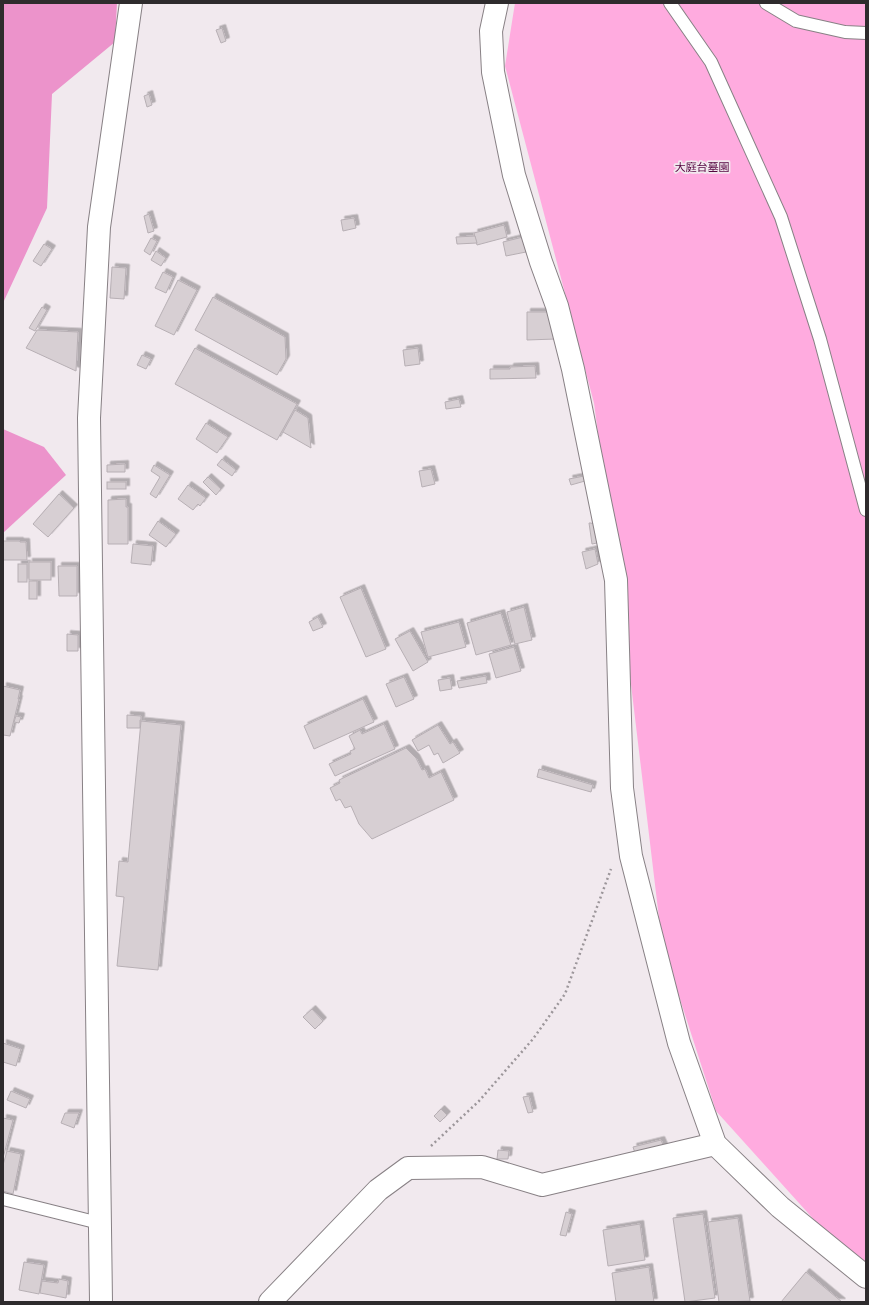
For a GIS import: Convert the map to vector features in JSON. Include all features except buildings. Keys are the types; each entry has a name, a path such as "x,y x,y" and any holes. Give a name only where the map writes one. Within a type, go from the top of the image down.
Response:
{"street":[{"path":"101,1302 89,418 98,227 131,3"},
{"path":"497,3 491,31 493,72 514,175 541,262 557,306 573,368 616,580 622,788 631,856 679,1043 715,1144 780,1207 866,1277"},
{"path":"270,1302 378,1190 408,1168 482,1167 542,1185 715,1144"}],"lane":[{"path":"670,3 711,62 780,217 820,339 866,510"},
{"path":"766,3 796,21 845,32 866,33"},
{"path":"3,1199 99,1223"}],"path":[{"path":"408,1168 479,1100 533,1039 565,994 613,863"}],"green space":[{"name":"大庭台墓園","path":"515,3 866,3 866,1268 835,1243 716,1111 662,943 630,676 594,403 505,66"}],"shaded area":[{"path":"3,3 117,3 115,42 52,94 47,208 3,303"},
{"path":"3,429 44,447 66,475 3,533"}]}
